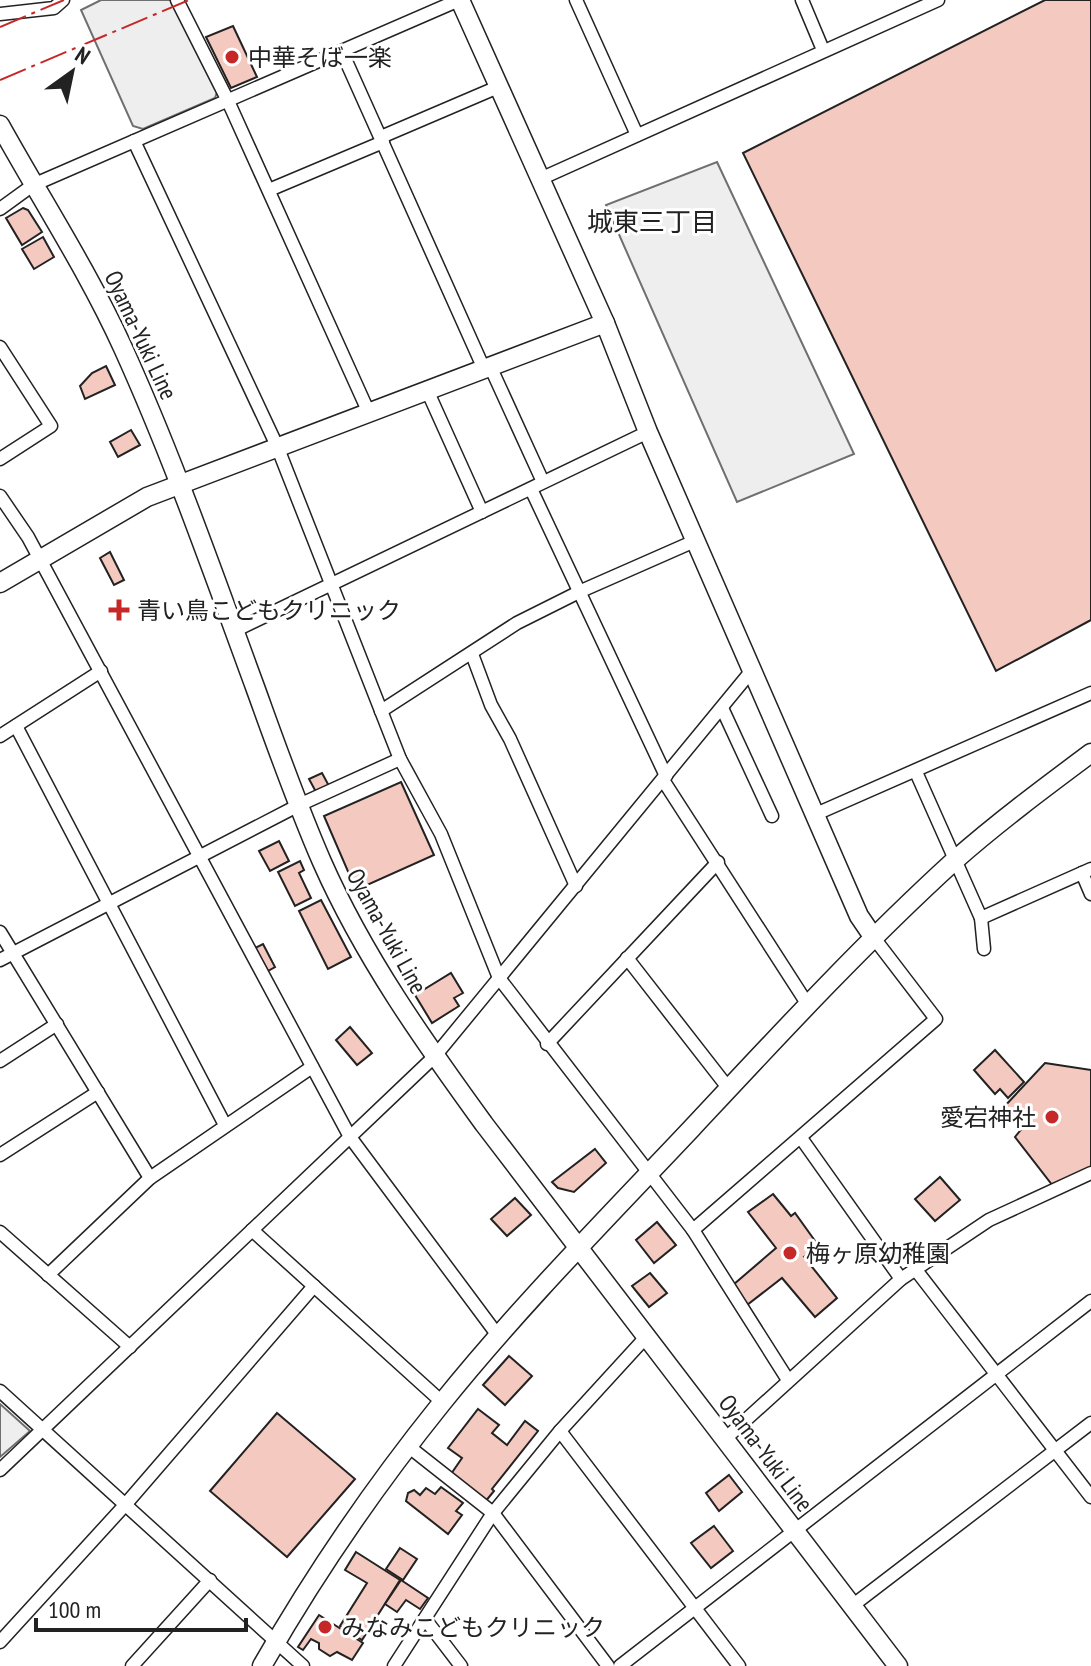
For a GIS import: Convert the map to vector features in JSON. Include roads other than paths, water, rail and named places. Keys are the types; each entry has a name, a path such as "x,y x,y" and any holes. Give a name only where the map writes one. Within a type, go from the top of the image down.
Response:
{"street":[{"path":"0,14 54,8 63,0"},
{"path":"177,0 228,101 369,413"},
{"path":"0,209 33,185 460,0 605,323 648,432 859,916 936,1019 693,1230"},
{"path":"576,0 637,135"},
{"path":"802,0 823,50"},
{"path":"540,179 823,50 912,5 938,0"},
{"path":"342,52 487,367 581,591 665,778 808,1005"},
{"path":"269,190 498,87"},
{"name":"Oyama-Yuki Line","path":"0,125 85,271 123,347 179,484 299,805 322,861 367,951 435,1056 898,1666"},
{"path":"134,141 277,446 400,759 441,834 499,978 693,1230 788,1380"},
{"path":"0,583 147,497 605,323"},
{"path":"0,347 51,426 0,459"},
{"path":"427,390 482,512"},
{"path":"234,631 648,432"},
{"path":"0,496 28,537 350,1137 499,1337"},
{"path":"381,711 517,623 697,540"},
{"path":"472,654 491,705 510,739 576,886"},
{"path":"0,1470 435,1056 753,669"},
{"path":"0,736 101,671"},
{"path":"816,814 1091,693"},
{"path":"722,708 772,816"},
{"path":"16,726 225,1125"},
{"path":"262,1666 346,1534 408,1446 442,1402 578,1248 874,938 955,860 1091,753"},
{"path":"0,960 299,805 400,759"},
{"path":"916,772 981,918 984,949"},
{"path":"547,1044 718,862"},
{"path":"981,918 1086,871 1091,894"},
{"path":"0,932 150,1178"},
{"path":"627,958 729,1089"},
{"path":"0,1061 57,1024"},
{"path":"48,1275 150,1178 312,1067"},
{"path":"0,1155 98,1092"},
{"path":"801,1138 901,1279"},
{"path":"726,1438 901,1279 989,1220 1091,1173"},
{"path":"252,1230 442,1402"},
{"path":"0,1232 130,1347"},
{"path":"916,1270 1091,1497"},
{"path":"0,1642 125,1505 314,1286"},
{"path":"620,1666 1091,1301"},
{"path":"394,1666 493,1513 560,1431 646,1337"},
{"path":"0,1391 303,1666"},
{"path":"852,1606 1091,1423"},
{"path":"560,1431 739,1666"},
{"path":"408,1446 493,1513 608,1666"},
{"path":"132,1666 210,1580"},
{"path":"425,1619 461,1666"}],"place":[{"name":"中華そば一楽","path":"232,57"},
{"name":"青い鳥こどもクリニック","path":"119,610"},
{"name":"愛宕神社","path":"1052,1117"},
{"name":"梅ヶ原幼稚園","path":"790,1253"},
{"name":"みなみこどもクリニック","path":"325,1627"}],"district":[{"name":"城東三丁目","path":"652,221"}]}
